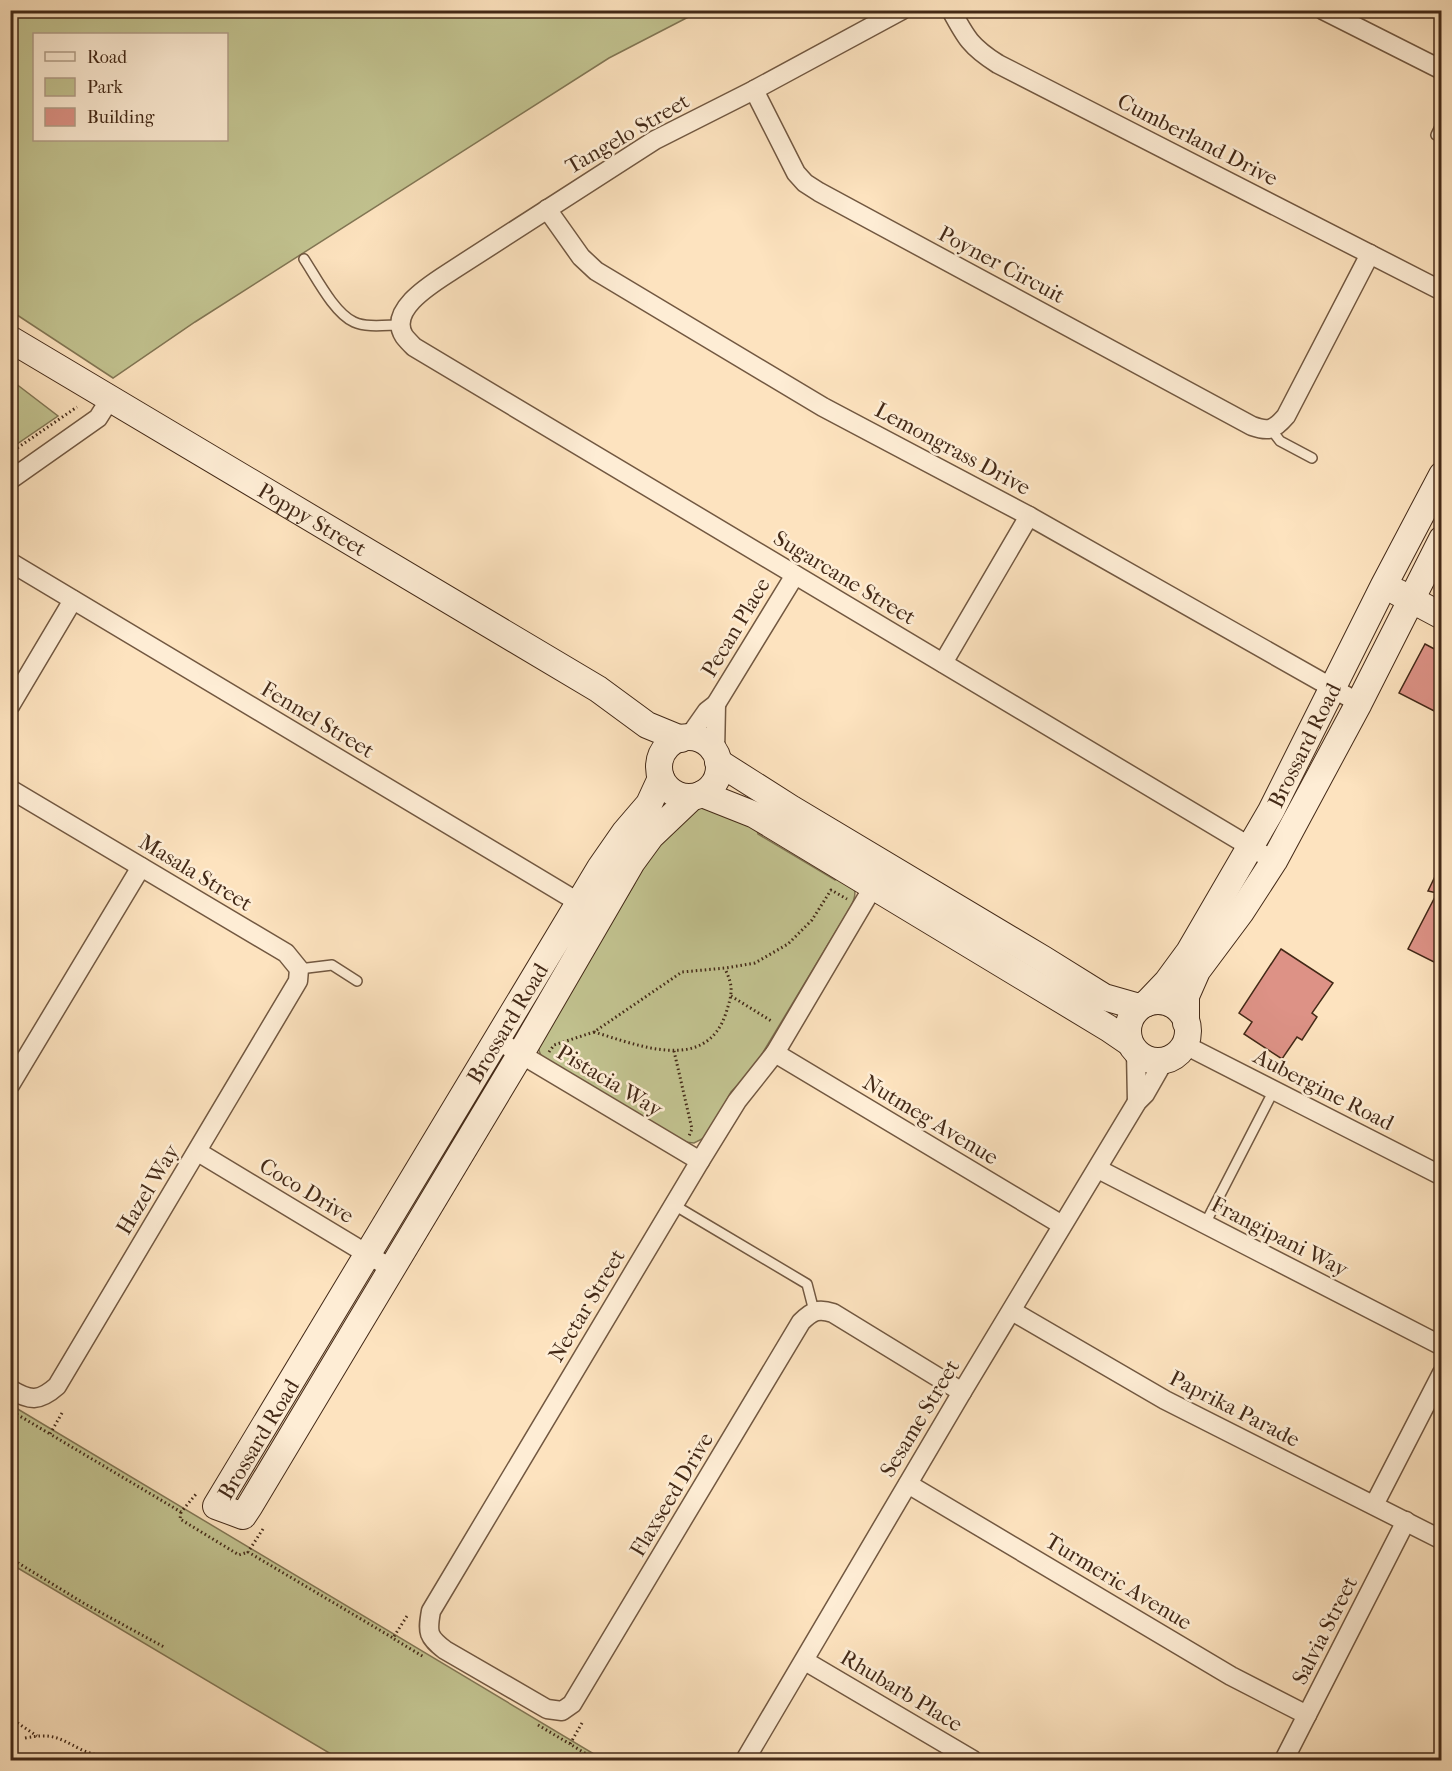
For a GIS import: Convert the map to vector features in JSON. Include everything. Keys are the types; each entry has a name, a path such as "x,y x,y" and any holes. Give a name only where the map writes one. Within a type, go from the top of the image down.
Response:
{"street":[{"name":"Tangelo Street","path":"401,326 403,315 420,292 655,140 754,90 902,10"},
{"name":"Cumberland Drive","path":"951,10 968,42 998,64 1442,291"},
{"path":"1323,10 1442,70"},
{"name":"Poyner Circuit","path":"754,90 796,173 805,183 1252,426 1263,430 1271,429"},
{"name":"Lemongrass Drive","path":"547,209 581,257 597,271 823,407 1029,516 1359,703"},
{"path":"1271,429 1286,416 1292,406 1370,254"},
{"name":"Sugarcane Street","path":"401,326 404,336 414,347 1274,861"},
{"name":"Poppy Street","path":"10,339 598,689 657,730 684,738"},
{"path":"10,480 98,418 110,399"},
{"name":"Brossard Road","path":"1143,1005 1167,982 1189,952 1272,811 1384,585 1442,475"},
{"path":"943,663 1029,516"},
{"name":"Brossard Road","path":"1179,1042 1186,996 1197,971 1274,861 1359,703 1442,539"},
{"name":"Fennel Street","path":"10,562 601,916"},
{"name":"Pecan Place","path":"684,738 716,704 795,575"},
{"path":"1384,585 1442,616"},
{"path":"10,706 73,600"},
{"name":"Poppy Street","path":"614,701 660,773"},
{"name":"Pecan Place","path":"716,704 717,757"},
{"path":"1137,1102 1133,1047 1128,1034 1128,1024 1132,1015 1143,1005 1157,1001 1175,1006 1182,1014 1179,1042 1153,1060 1144,1057 1133,1047 1108,1028 755,815 697,796 682,797 673,793 666,786 660,773 660,758 672,742 684,738 704,741 717,757 772,798 874,886 1042,959 1104,997 1143,1005"},
{"path":"697,796 710,789 716,781 719,772 717,757"},
{"name":"Brossard Road","path":"660,773 649,804 613,848 579,903 216,1506 243,1516 392,1269 530,1061 601,916 632,862 651,836 697,796"},
{"name":"Masala Street","path":"10,789 286,953 299,969"},
{"path":"10,1085 141,867"},
{"name":"Nectar Street","path":"572,1704 562,1711 547,1709 445,1650 431,1639 428,1628 431,1611 700,1161 737,1101 776,1053 874,886"},
{"name":"Hazel Way","path":"10,1389 30,1398 39,1398 48,1395 57,1386 298,981 299,969"},
{"name":"Pistacia Way","path":"496,1041 700,1161"},
{"name":"Aubergine Road","path":"1179,1042 1442,1176"},
{"name":"Sesame Street","path":"746,1761 1062,1225 1137,1102 1145,1094 1179,1042"},
{"name":"Nutmeg Avenue","path":"776,1053 1062,1225"},
{"name":"Coco Drive","path":"198,1152 392,1269"},
{"name":"Frangipani Way","path":"1098,1169 1442,1346"},
{"path":"814,1311 823,1310 833,1313 962,1392"},
{"name":"Flaxseed Drive","path":"572,1704 801,1322 814,1311"},
{"name":"Paprika Parade","path":"1012,1311 1165,1400 1442,1540"},
{"path":"1374,1505 1442,1373"},
{"name":"Turmeric Avenue","path":"908,1484 1232,1676 1307,1714"},
{"name":"Salvia Street","path":"1284,1761 1406,1521"},
{"name":"Rhubarb Place","path":"805,1661 973,1761"}],"lane":[{"path":"1436,135 1442,123"},
{"path":"304,260 346,318 367,326 401,326"},
{"name":"Poyner Circuit","path":"1271,429 1280,441 1312,459"},
{"path":"299,969 332,965 357,981"},
{"path":"1205,1224 1274,1090"},
{"path":"674,1205 807,1284 814,1311"}],"path":[{"path":"10,453 78,407"},
{"path":"530,1061 554,1045 594,1032 682,972 755,963 788,944 812,920 831,890 874,886"},
{"path":"594,1032 653,1049 674,1051 705,1045 721,1027 731,996 732,982 725,968"},
{"path":"731,996 788,1031"},
{"path":"674,1051 692,1129 683,1152"},
{"path":"10,1410 181,1512"},
{"path":"50,1434 63,1413"},
{"path":"197,1493 181,1512 180,1519 239,1555 248,1552 263,1529"},
{"path":"248,1552 393,1638 407,1616"},
{"path":"10,1558 85,1604 164,1647"},
{"path":"10,1718 37,1736"},
{"path":"582,1724 570,1744 596,1761"},
{"path":"25,1738 37,1736 65,1739 82,1750 118,1761"}],"green space":[{"path":"11,10 700,11 609,58 195,322 113,378 11,311"},
{"path":"11,380 58,416 11,448"},
{"path":"712,805 755,820 758,834 835,880 842,877 851,884 855,894 850,908 753,1069 731,1092 711,1130 704,1138 694,1143 685,1142 543,1059 538,1046 635,883 632,874 697,807"},
{"path":"11,1405 604,1760 341,1760 11,1564"}],"building":[{"path":"1425,644 1442,653 1442,715 1399,693"},
{"path":"1442,862 1442,966 1408,949 1437,893 1428,891"},
{"path":"1281,949 1333,983 1312,1013 1317,1017 1302,1040 1297,1037 1282,1059 1244,1034 1252,1022 1239,1013"}]}
